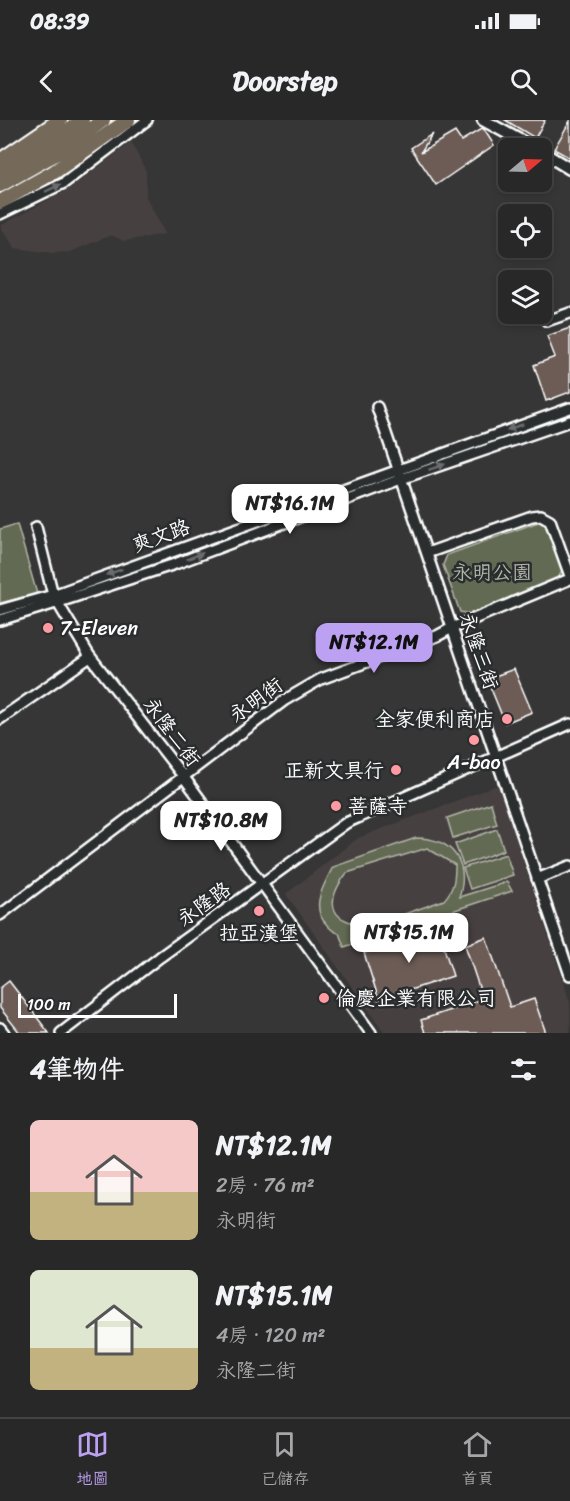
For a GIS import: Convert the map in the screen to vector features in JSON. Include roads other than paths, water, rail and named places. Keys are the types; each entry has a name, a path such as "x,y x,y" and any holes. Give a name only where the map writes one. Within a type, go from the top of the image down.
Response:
{"main road":[{"path":"2,158 58,120"},
{"path":"0,172 62,136 82,120"},
{"path":"0,185 63,149 103,120"},
{"path":"0,202 54,172 128,120"}],"street":[{"path":"0,214 64,183 147,120"},
{"path":"483,120 516,138"},
{"path":"552,158 570,169"},
{"path":"552,319 570,313"},
{"name":"永隆三街","path":"376,407 570,975"},
{"name":"爽文路","path":"0,620 397,469 570,408"},
{"name":"爽文路","path":"0,610 55,599 176,564 401,479 570,421"},
{"path":"427,553 532,516 541,515 550,520 570,578"},
{"name":"永隆二街","path":"36,527 55,599 90,657 183,776 371,1033"},
{"name":"永明街","path":"0,915 285,700 321,679 437,636 570,578"},
{"path":"0,719 90,657"},
{"name":"永隆路","path":"61,1033 154,962 346,823 570,724"},
{"path":"537,879 570,866"},
{"path":"0,1028 4,1033"}],"place":[{"name":"7-Eleven","path":"48,628"},
{"name":"全家便利商店","path":"507,719"},
{"name":"A-bao","path":"474,740"},
{"name":"正新文具行","path":"396,770"},
{"name":"菩薩寺","path":"336,806"},
{"name":"拉亞漢堡","path":"259,911"},
{"name":"倫慶企業有限公司","path":"324,998"}],"park label":[{"name":"永明公園","path":"492,572"}]}
